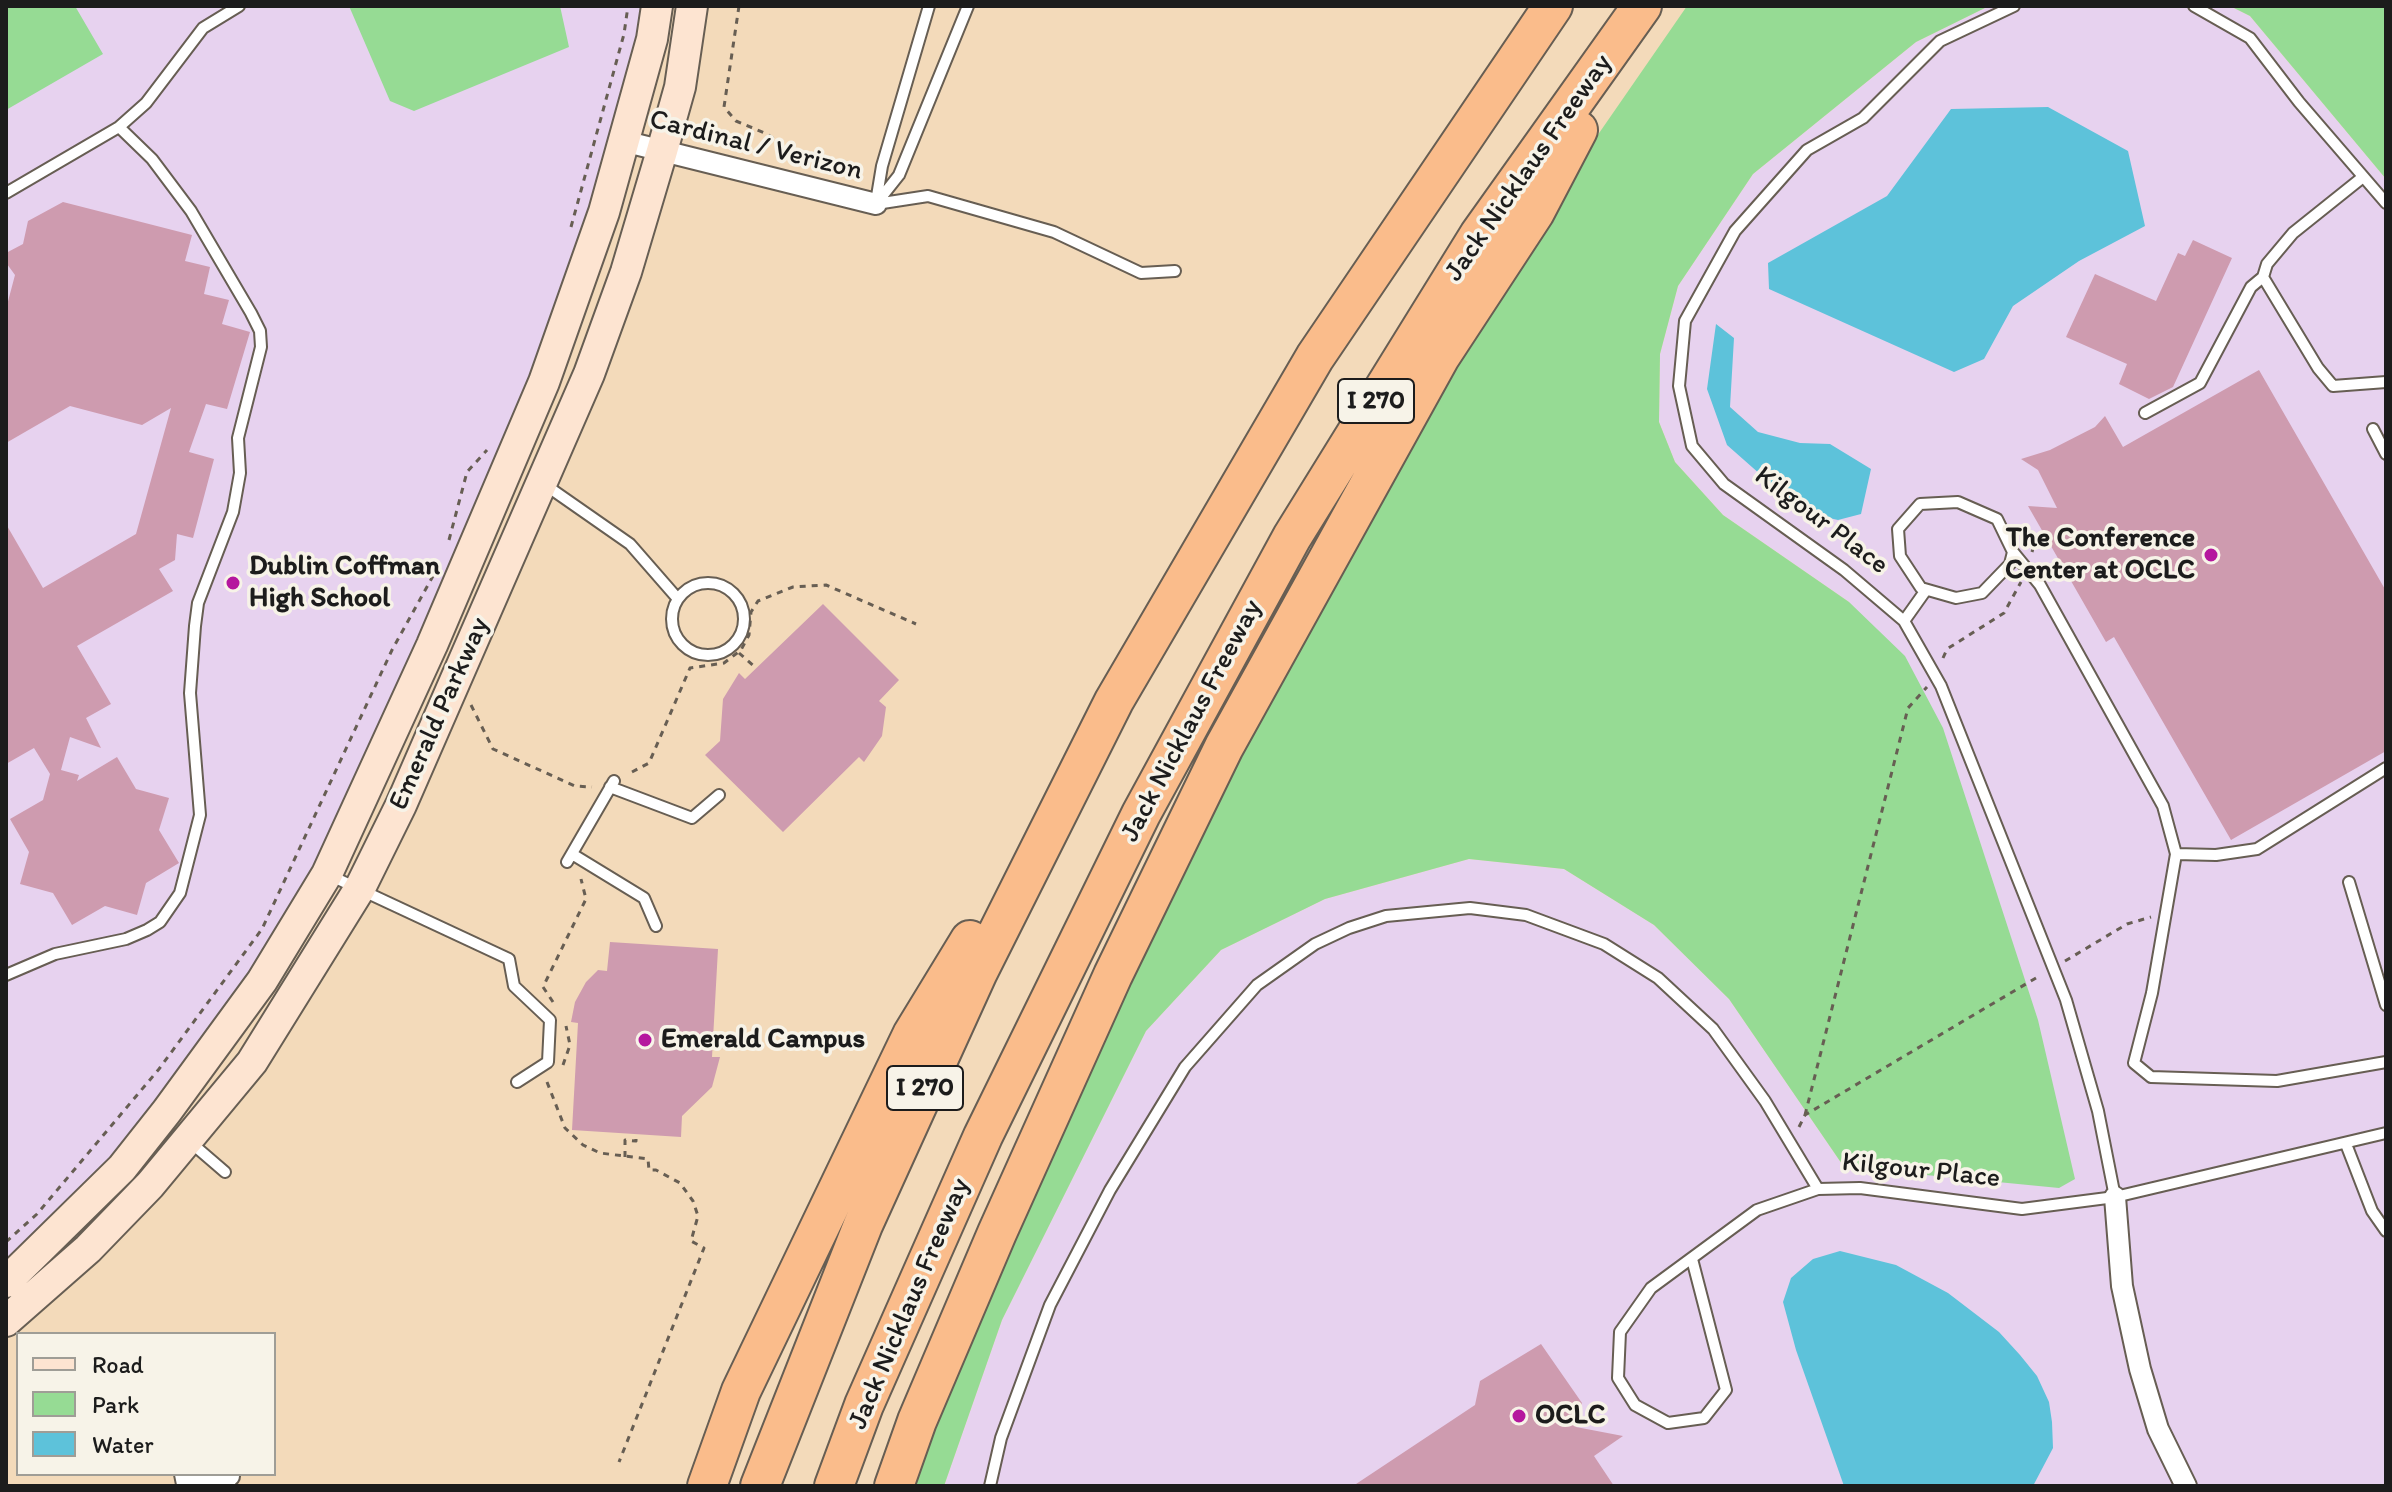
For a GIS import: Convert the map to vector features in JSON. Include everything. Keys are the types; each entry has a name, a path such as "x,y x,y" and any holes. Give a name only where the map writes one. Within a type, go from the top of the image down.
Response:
{"highway":[{"name":"I 270","path":"760,1486 869,1211 978,972 1114,701 1315,357 1553,6"},
{"path":"894,1486 917,1421 1009,1204 1113,975 1224,747 1440,357 1535,212 1637,13"},
{"name":"Jack Nicklaus Freeway","path":"834,1486 864,1405 983,1136 1141,814 1292,537 1479,235 1637,13"},
{"path":"707,1486 741,1391 912,1035 1114,701"}],"main road":[{"name":"Emerald Parkway","path":"6,1282 122,1168 167,1111 262,981 327,874 432,645 544,382 604,212 652,39 657,6"},
{"name":"Emerald Parkway","path":"6,1321 88,1249 188,1140 252,1062 360,888 401,805 589,374 626,272 680,87 692,6"}],"street":[{"name":"Cardinal / Verizon","path":"623,141 876,204"},
{"name":"Kilgour Place","path":"2115,1197 2122,1286 2140,1369 2158,1429 2186,1486"},
{"path":"185,1476 187,1484 231,1479"}],"lane":[{"path":"6,193 119,127 146,103 203,28 239,6"},
{"path":"876,204 882,166 929,6"},
{"path":"876,204 899,175 968,6"},
{"name":"Kilgour Place","path":"2014,6 1940,41 1863,118 1807,150 1735,231 1685,321 1679,386 1692,446 1724,484 1844,570 1904,621 1937,678 2053,968 2098,1111 2115,1197"},
{"path":"2194,6 2250,38 2386,203"},
{"path":"6,975 55,954 126,939 160,922 180,893 200,815 190,693 195,626 198,603 235,502 240,473 238,438 257,372 260,331 191,211 152,159 119,127"},
{"path":"2145,413 2200,383 2251,287 2263,277 2267,264 2293,233 2363,177"},
{"path":"876,204 928,196 1054,232 1141,273 1175,271"},
{"path":"2263,277 2318,368 2333,386 2386,382"},
{"path":"2373,429 2386,454"},
{"path":"542,482 630,544 678,599"},
{"path":"2013,552 2010,564 1982,593 1956,598 1921,588 1900,556 1898,529 1920,504 1958,502 1997,519 2013,552 2040,585 2163,806 2176,854 2152,993 2134,1063 2151,1077 2277,1081 2386,1062"},
{"path":"702,583 725,587 742,606 745,617 740,638 732,646 712,656 691,652 678,640 672,626 678,599 702,583"},
{"path":"1904,621 1926,590"},
{"path":"2176,854 2216,855 2257,849 2386,768"},
{"path":"656,926 644,898 570,858 612,784 692,818 719,795"},
{"path":"327,874 509,959 514,986 550,1020 548,1062 517,1082"},
{"path":"2349,882 2386,1005"},
{"path":"990,1486 1001,1438 1050,1305 1110,1190 1185,1067 1257,985 1315,944 1349,928 1386,916 1470,908 1526,915 1604,944 1658,978 1713,1029 1818,1189"},
{"name":"Kilgour Place","path":"1692,1259 1726,1390 1704,1418 1668,1423 1635,1405 1618,1378 1620,1332 1651,1288 1757,1210 1818,1189 1860,1188 2022,1209 2115,1197 2386,1133"},
{"path":"188,1140 225,1172"},
{"path":"2346,1144 2372,1211 2386,1231"}],"path":[{"path":"570,232 624,34 628,6"},
{"path":"739,6 724,107 736,121 767,134 799,157 847,169 857,177 876,204"},
{"path":"449,540 467,472 488,448"},
{"path":"1805,1115 1908,708 1942,672 1947,649 2004,613 2026,568 2035,541"},
{"path":"6,1242 37,1214 159,1069 262,929 392,650 437,567"},
{"path":"632,772 649,763 690,668 724,663 739,653 746,643 751,612 758,601 808,584 826,585 916,624"},
{"path":"739,653 756,668"},
{"path":"467,698 493,749 575,786 612,784"},
{"path":"556,1007 543,987 586,899 581,879"},
{"path":"1787,1138 1805,1115 2127,924 2166,913"},
{"path":"558,1072 566,1060 570,1045 565,1023"},
{"path":"547,1081 557,1113 571,1136 600,1153 648,1159 649,1170 669,1176 688,1192 698,1216 691,1241 704,1248 619,1462"},
{"path":"625,1157 625,1140 636,1141 636,1134"}],"shaded area":[{"name":"Dublin Coffman High School","path":"6,6 657,6 544,382 262,981 6,1282"},
{"path":"1989,6 2230,6 2250,16 2386,179 2386,1486 944,1486 1002,1320 1146,1031 1221,950 1325,899 1469,859 1564,869 1654,925 1729,999 1844,1167 1849,602 1723,515 1675,462 1659,422 1660,354 1678,286 1753,174 1916,42"}],"green space":[{"path":"6,6 75,6 103,54 6,110"},
{"path":"349,6 560,6 569,47 414,111 390,101"},
{"path":"1687,6 1989,6 1916,42 1753,174 1678,286 1660,354 1659,422 1675,462 1723,515 1849,602 1905,656 1943,728 2038,1020 2075,1179 2059,1188 1844,1167 1729,999 1654,925 1564,869 1469,859 1325,899 1221,950 1146,1031 1002,1320 944,1486 911,1486 1007,1233 1178,864 1331,575 1568,178"},
{"path":"2230,6 2386,6 2386,179 2250,16"}],"water":[{"path":"2048,107 2128,151 2145,226 2079,261 2013,306 1984,359 1954,372 1769,289 1768,263 1887,196 1951,109"},
{"path":"1716,324 1734,338 1730,407 1758,432 1800,443 1830,444 1871,469 1861,514 1838,520 1803,512 1727,445 1707,389"},
{"path":"1840,1251 1896,1265 1948,1293 1999,1332 2020,1355 2037,1376 2049,1402 2052,1422 2053,1448 2033,1486 1844,1486 1796,1350 1783,1302 1791,1278 1813,1259"}],"building":[{"path":"63,202 192,235 185,261 210,267 204,294 229,300 222,324 250,332 227,409 206,404 189,452 214,459 193,538 177,534 175,560 159,569 173,591 77,646 111,704 86,718 101,748 70,737 61,770 79,775 77,781 117,757 136,789 169,798 159,830 179,863 146,883 137,915 105,906 72,925 53,893 20,884 29,852 10,819 43,800 50,774 34,748 6,764 6,524 43,588 136,534 171,408 142,425 70,406 6,443 6,309 15,275 7,264 6,253 23,244 28,221"},
{"path":"2193,240 2232,258 2173,387 2149,399 2119,384 2127,364 2066,337 2095,274 2156,301 2178,253 2185,256"},
{"name":"The Conference Center at OCLC","path":"2259,370 2386,591 2386,751 2231,840 2114,637 2106,642 2028,506 2057,508 2038,470 2021,459 2050,450 2095,427 2105,416 2123,447"},
{"path":"823,604 899,680 879,701 886,707 882,736 864,762 859,757 783,832 705,755 720,741 723,699 739,673 745,679"},
{"name":"Emerald Campus","path":"610,942 718,949 712,1057 720,1057 712,1087 682,1116 681,1137 572,1130 578,1023 571,1022 575,1002 586,982 598,970 607,971"},
{"name":"OCLC","path":"1541,1344 1582,1403 1576,1427 1623,1436 1594,1456 1614,1486 1353,1486 1475,1405 1480,1381"}],"place":[{"name":"The Conference Center at OCLC","path":"2211,555"},
{"name":"Dublin Coffman High School","path":"233,583"},
{"name":"Emerald Campus","path":"645,1040"},
{"name":"OCLC","path":"1519,1416"}]}
